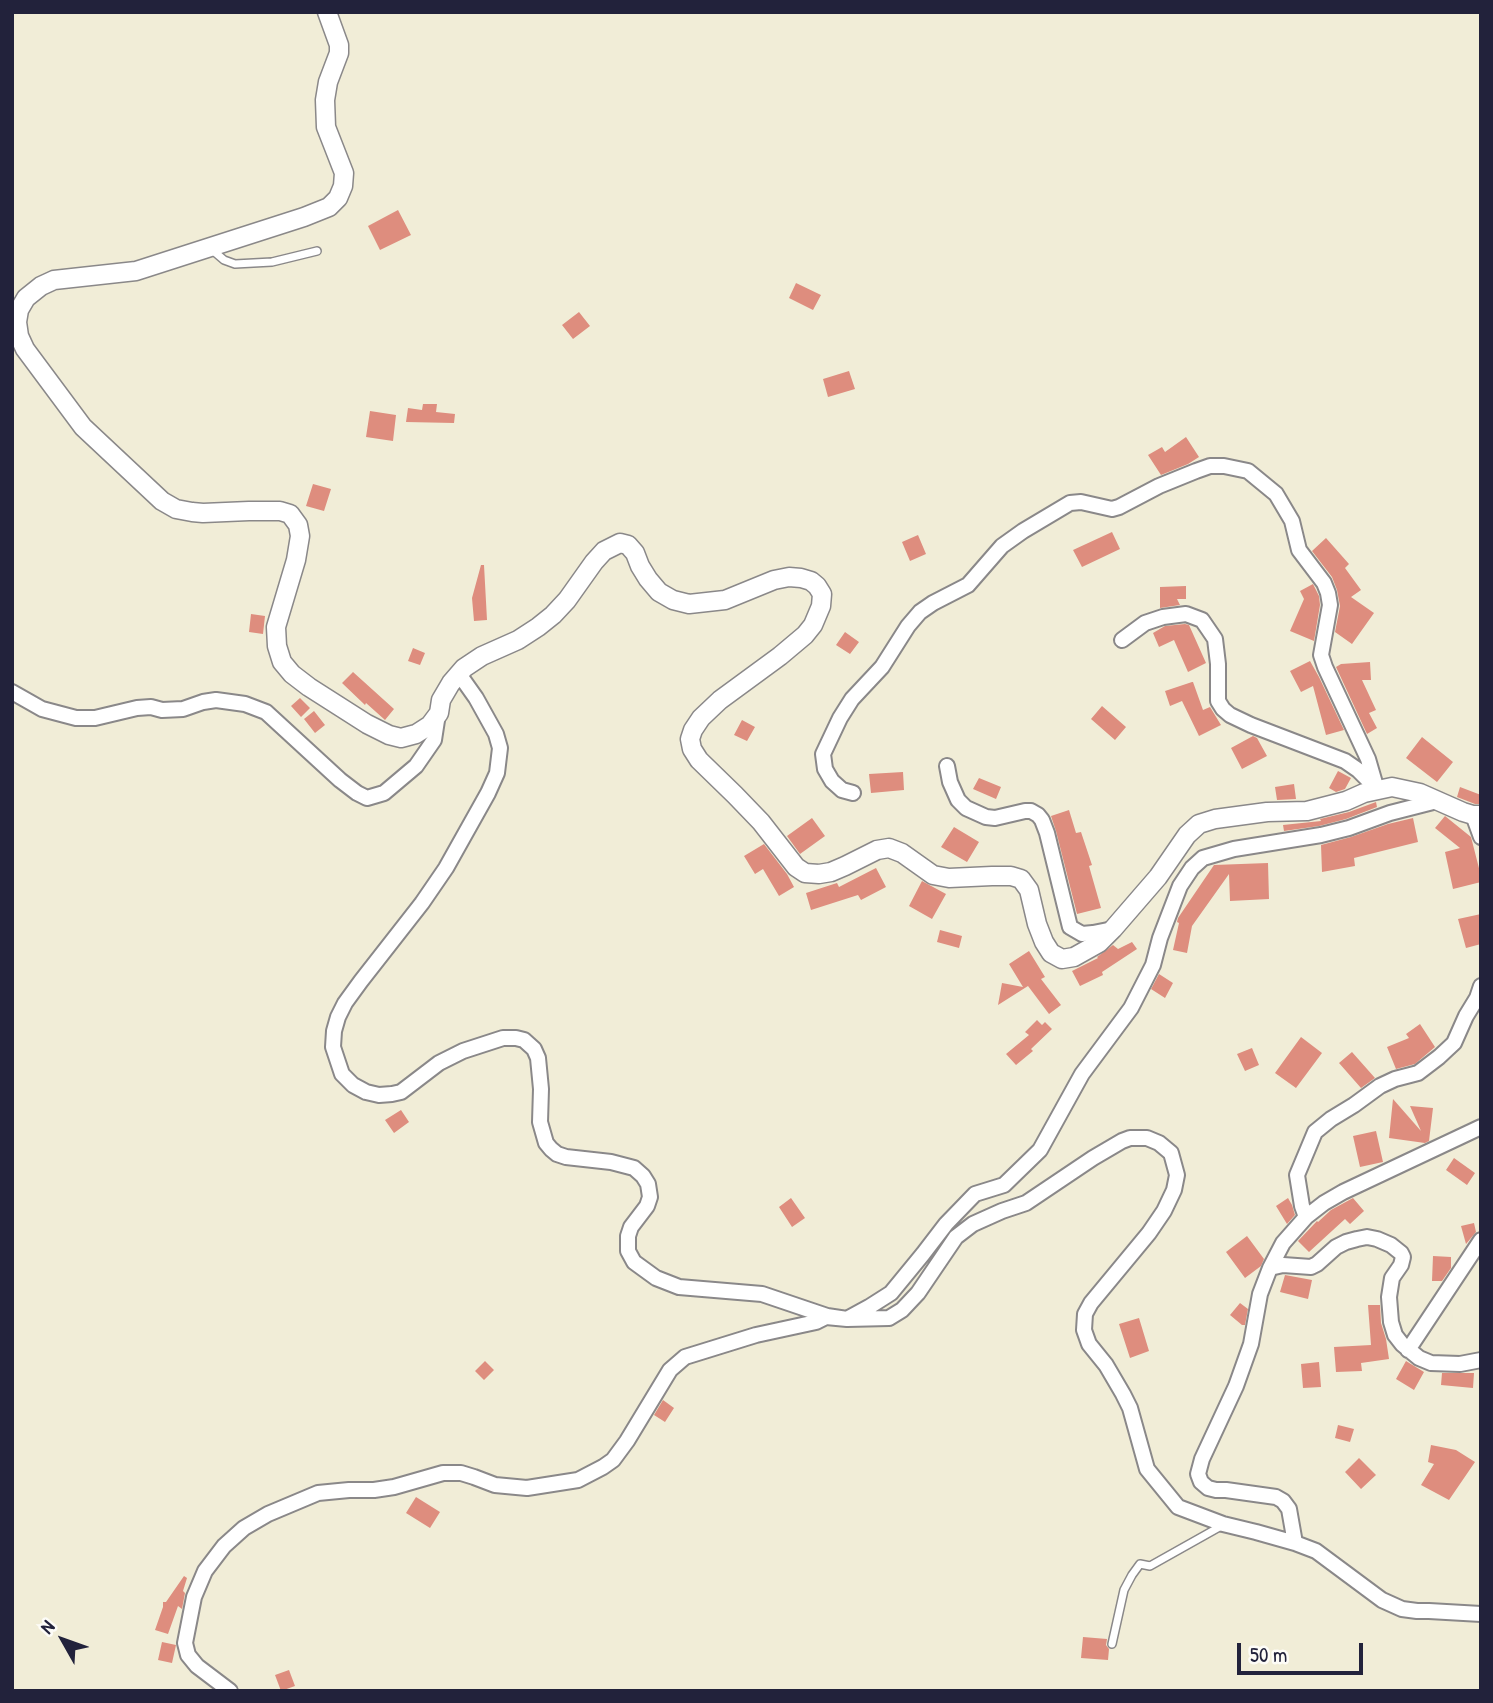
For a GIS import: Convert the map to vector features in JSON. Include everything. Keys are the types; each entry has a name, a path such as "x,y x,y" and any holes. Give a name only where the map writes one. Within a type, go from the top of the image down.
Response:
{"street":[{"path":"327,12 339,45 325,100 327,127 344,173 338,198 329,207 304,217 136,271 54,280 26,298 19,310 19,336 83,427 162,501 176,509 191,512 280,511 290,514 299,525 296,560 276,627 277,646 282,662 292,674 367,724 389,735 401,738 416,734 430,725 439,713"},
{"path":"853,793 842,790 831,781 825,769 823,754 852,699 882,667 920,612 968,585 1002,546 1070,503 1081,502 1112,509 1159,486 1210,466 1248,471 1276,494 1292,521 1299,550 1324,583 1330,605 1321,655 1368,759 1377,790"},
{"path":"12,692 41,709 76,718 95,718 136,708 183,709 216,699 246,704 266,712 357,793 367,797 376,796 384,793 416,765 434,740 441,700 464,668 482,656 518,640 554,615 604,551 620,543 628,545 635,552 640,566 659,592 673,600 689,604 725,600 774,580 789,577 811,580 817,586 821,594 821,606 813,625 805,635 720,700 701,718 690,739 692,749 699,760 761,822 796,867 805,873 831,872 877,850 889,848 902,853 933,875 948,878 1011,876 1021,879 1029,890 1044,942 1051,953 1062,959 1074,957 1099,943 1158,877 1187,835 1199,824 1267,812 1307,811 1392,787 1420,793 1477,815 1481,837"},
{"path":"1122,640 1145,623 1163,617 1186,614 1202,620 1215,639 1219,701 1223,709 1251,725 1345,761 1377,790"},
{"path":"459,674 496,734 500,748 497,773 446,869 345,1003 334,1031 333,1047 342,1074 366,1093 392,1094 401,1092 439,1063 463,1051 503,1038 524,1040 534,1049 538,1058 540,1122 545,1143 557,1154 566,1157 611,1162 634,1168 648,1184 648,1206 631,1227 628,1236 628,1251 634,1262 656,1279 679,1287 762,1294 847,1319 891,1293 946,1224 975,1194 1004,1185 1040,1150 1082,1074 1131,1007 1153,965 1160,938 1180,886 1192,868 1203,858 1234,849 1349,828 1390,813 1437,801"},
{"path":"947,766 958,800 966,808 995,818 1025,811 1038,815 1050,844 1070,927 1083,934 1113,929"},
{"path":"1306,1217 1301,1206 1297,1175 1315,1132 1380,1086 1418,1073 1439,1057 1454,1043 1481,986"},
{"path":"1295,1543 1289,1509 1283,1501 1276,1497 1208,1488 1201,1482 1198,1474 1202,1459 1240,1376 1270,1268 1283,1243 1306,1217 1343,1192 1481,1127"},
{"path":"230,1691 197,1666 188,1655 185,1643 194,1597 205,1571 224,1546 244,1528 268,1514 318,1493 394,1487 443,1473 461,1473 495,1485 527,1488 578,1479 613,1460 670,1370 685,1357 827,1317 889,1318 902,1310 918,1293 956,1237 973,1224 1026,1203 1093,1158 1130,1138 1147,1138 1159,1143 1171,1153 1177,1175 1174,1190 1149,1233 1091,1303 1085,1314 1084,1330 1089,1344 1107,1365 1130,1408 1147,1469 1178,1507 1223,1524 1316,1551 1382,1600 1402,1609 1481,1614"},
{"path":"1270,1268 1283,1265 1311,1267 1336,1247 1367,1237 1391,1245 1403,1257 1390,1288 1389,1311 1395,1335 1408,1350 1432,1363 1460,1364 1481,1360"},
{"path":"1408,1350 1481,1240"}],"lane":[{"path":"210,248 224,260 235,264 272,262 317,251"},
{"path":"1112,1644 1124,1590 1140,1564 1150,1566 1223,1524"}],"building":[{"path":"398,210 411,235 380,250 368,226"},
{"path":"796,283 821,295 813,310 789,298"},
{"path":"579,312 590,326 573,339 562,325"},
{"path":"849,371 855,389 828,397 823,379"},
{"path":"423,404 437,404 436,412 455,414 454,423 406,422 408,408 422,410"},
{"path":"370,411 396,415 393,441 366,437"},
{"path":"1186,437 1199,457 1161,475 1148,455 1162,447 1165,452"},
{"path":"313,484 331,489 324,511 306,506"},
{"path":"1112,532 1120,549 1082,567 1073,550"},
{"path":"918,535 926,554 910,561 902,542"},
{"path":"1326,538 1349,564 1345,568 1361,590 1351,597 1374,613 1352,644 1335,632 1340,606 1337,590 1332,577 1312,551"},
{"path":"481,565 484,565 487,620 474,621 472,598"},
{"path":"1313,584 1320,605 1314,641 1290,631 1304,599 1300,591"},
{"path":"1186,586 1186,599 1177,599 1180,605 1160,608 1160,587"},
{"path":"251,614 265,616 263,634 249,632"},
{"path":"1189,625 1206,663 1188,672 1174,640 1159,647 1153,633 1165,626"},
{"path":"845,632 859,642 850,654 836,645"},
{"path":"413,648 425,653 420,665 408,661"},
{"path":"1310,661 1344,730 1326,735 1313,686 1301,692 1290,671"},
{"path":"1370,662 1371,680 1362,680 1376,710 1369,713 1377,728 1367,734 1336,667 1341,664"},
{"path":"353,672 394,709 385,720 342,683"},
{"path":"1193,682 1203,710 1210,707 1221,725 1199,736 1182,701 1170,706 1165,691"},
{"path":"300,698 310,708 301,717 291,706"},
{"path":"1102,706 1126,727 1115,740 1091,719"},
{"path":"314,711 325,725 315,733 304,719"},
{"path":"742,720 755,727 747,741 734,735"},
{"path":"1253,736 1257,738 1267,756 1242,769 1231,748"},
{"path":"1422,737 1453,762 1437,782 1406,758"},
{"path":"1338,771 1351,778 1345,789 1336,792 1329,788"},
{"path":"903,772 904,790 871,793 869,774"},
{"path":"979,778 1001,787 996,799 973,789"},
{"path":"1294,784 1296,799 1277,800 1275,787"},
{"path":"1460,787 1481,795 1481,804 1457,797"},
{"path":"1376,802 1377,807 1346,819 1284,831 1283,825 1321,821 1320,819"},
{"path":"1069,810 1076,833 1081,832 1092,865 1089,866 1101,908 1077,914 1051,816"},
{"path":"1445,816 1471,837 1481,882 1453,889 1445,852 1460,848 1435,828"},
{"path":"812,818 825,836 800,854 787,836"},
{"path":"1413,818 1418,842 1354,858 1355,866 1322,872 1321,845"},
{"path":"954,827 979,842 967,862 941,847"},
{"path":"764,844 794,887 779,896 763,869 755,874 744,856"},
{"path":"1268,863 1269,899 1230,901 1229,874 1192,926 1187,953 1173,950 1178,918 1214,865"},
{"path":"876,868 886,887 861,900 858,895 811,910 806,893 837,883 839,887"},
{"path":"922,881 946,894 932,919 909,906"},
{"path":"1481,914 1481,944 1466,948 1458,919"},
{"path":"940,930 962,936 959,948 937,942"},
{"path":"1132,942 1137,949 1102,972 1103,975 1080,986 1072,971 1098,958 1113,945 1118,949"},
{"path":"1029,951 1045,977 1041,979 1061,1005 1049,1014 1028,986 998,1005 1002,983 1023,987 1009,964"},
{"path":"1159,974 1173,983 1165,998 1151,989"},
{"path":"1037,1020 1042,1025 1045,1022 1052,1029 1031,1049 1033,1051 1016,1065 1006,1054 1029,1035 1025,1032"},
{"path":"1420,1024 1435,1047 1415,1064 1396,1069 1387,1047 1409,1038 1406,1034"},
{"path":"1301,1037 1322,1053 1296,1088 1275,1073"},
{"path":"1252,1048 1259,1065 1245,1071 1237,1054"},
{"path":"1352,1052 1375,1078 1361,1088 1339,1063"},
{"path":"1393,1099 1421,1131 1410,1106 1433,1108 1429,1141 1425,1143 1389,1138"},
{"path":"401,1110 409,1122 394,1133 385,1120"},
{"path":"1376,1131 1383,1162 1360,1167 1353,1136"},
{"path":"1454,1158 1475,1173 1467,1185 1446,1170"},
{"path":"791,1198 805,1218 792,1227 779,1207"},
{"path":"1288,1198 1295,1215 1287,1224 1276,1206"},
{"path":"1353,1198 1364,1211 1350,1224 1345,1219 1309,1252 1298,1241 1331,1210"},
{"path":"1474,1223 1476,1232 1466,1244 1461,1226"},
{"path":"1247,1236 1264,1259 1261,1266 1245,1278 1226,1252"},
{"path":"1433,1256 1451,1257 1451,1268 1442,1281 1432,1281"},
{"path":"1285,1275 1312,1280 1308,1299 1280,1292"},
{"path":"1240,1303 1248,1309 1245,1325 1230,1315"},
{"path":"1368,1305 1380,1305 1389,1359 1361,1363 1362,1371 1336,1372 1334,1347 1371,1345"},
{"path":"1139,1318 1149,1351 1130,1358 1119,1324"},
{"path":"485,1361 494,1370 484,1380 475,1371"},
{"path":"1406,1361 1424,1372 1414,1390 1396,1379"},
{"path":"1319,1362 1321,1387 1303,1388 1301,1364"},
{"path":"1442,1373 1474,1373 1473,1388 1441,1385"},
{"path":"663,1400 674,1408 665,1422 654,1415"},
{"path":"1338,1425 1354,1429 1350,1442 1335,1438"},
{"path":"1431,1445 1456,1450 1475,1462 1449,1500 1421,1485 1434,1464 1428,1462"},
{"path":"1359,1458 1376,1475 1361,1489 1345,1472"},
{"path":"416,1497 440,1512 430,1528 406,1513"},
{"path":"184,1576 187,1578 182,1609 178,1606 168,1634 155,1630 163,1602 166,1602"},
{"path":"1083,1637 1107,1639 1108,1660 1081,1658"},
{"path":"162,1642 176,1645 172,1663 158,1660"},
{"path":"289,1670 295,1686 281,1691 275,1675"}]}
